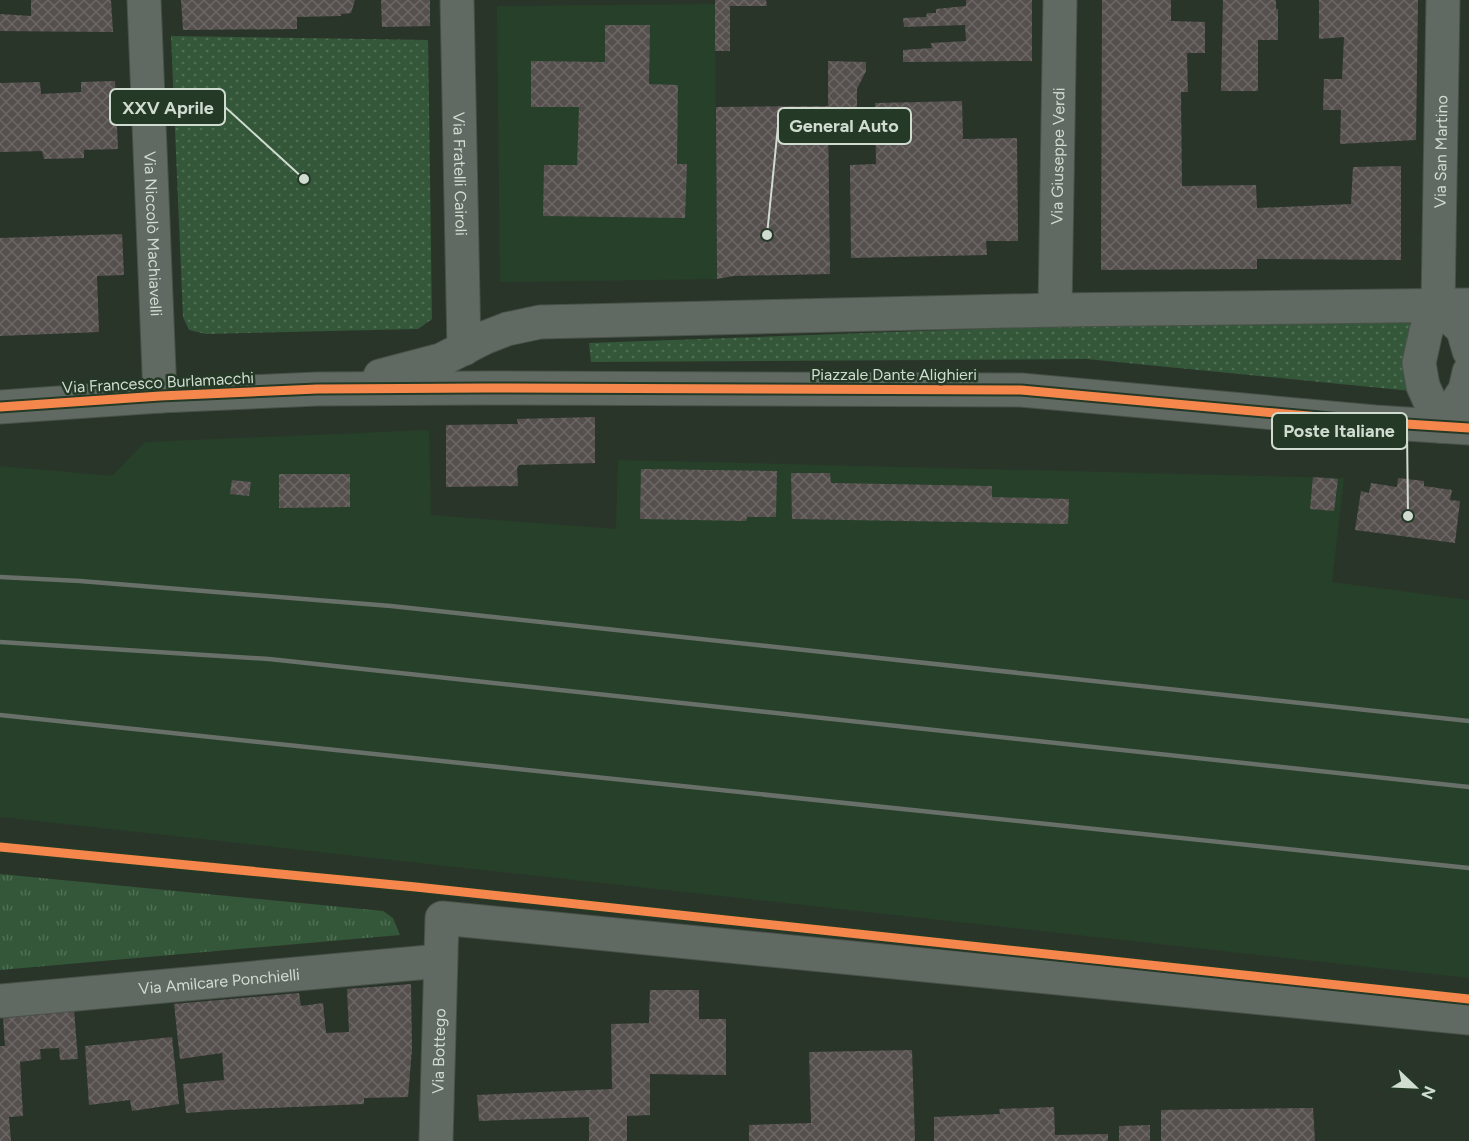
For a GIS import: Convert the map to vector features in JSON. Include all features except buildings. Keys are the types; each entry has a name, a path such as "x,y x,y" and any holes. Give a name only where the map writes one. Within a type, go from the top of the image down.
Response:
{"street":[{"name":"Via Niccolò Machiavelli","path":"144,0 160,396"},
{"name":"Via Fratelli Cairoli","path":"457,0 464,348"},
{"name":"Via Giuseppe Verdi","path":"1055,310 1060,0"},
{"name":"Via San Martino","path":"1443,0 1454,305"},
{"path":"317,389 419,367 441,360 507,329 540,322 1055,310 1454,305"},
{"path":"1454,305 1469,351"},
{"path":"1454,305 1426,331 1419,363 1423,386 1455,427"},
{"path":"1455,427 1469,372"},
{"name":"Via Francesco Burlamacchi","path":"0,407 160,396 317,389"},
{"name":"Piazzale Dante Alighieri","path":"317,389 1021,390 1455,427"},
{"name":"Via Bottego","path":"436,1141 442,918 1469,1018"},
{"name":"Via Amilcare Ponchielli","path":"0,1001 440,961"}],"shaded area":[{"path":"715,4 717,279 500,282 497,6"},
{"path":"429,430 431,515 616,529 618,460 1344,478 1332,582 1469,600 1469,978 0,817 0,466 112,476 145,442"}],"green space":[{"path":"171,36 428,40 432,319 418,329 206,334 189,330 183,317"},
{"path":"1413,318 1411,391 1087,359 591,362 589,343 1087,325"},
{"path":"0,874 383,911 393,918 400,935 0,970"}],"railway":[{"path":"0,577 80,581 391,606 1469,721"},
{"path":"0,642 269,659 1469,787"},
{"path":"0,715 1469,868"}],"cycle path":[{"path":"0,407 160,396 317,389 1021,390 1375,422 1469,428"},
{"path":"0,847 416,887 1469,999"}],"place":[{"name":"XXV Aprile","path":"304,179"},
{"name":"General Auto","path":"767,235"},
{"name":"Poste Italiane","path":"1408,516"}]}
